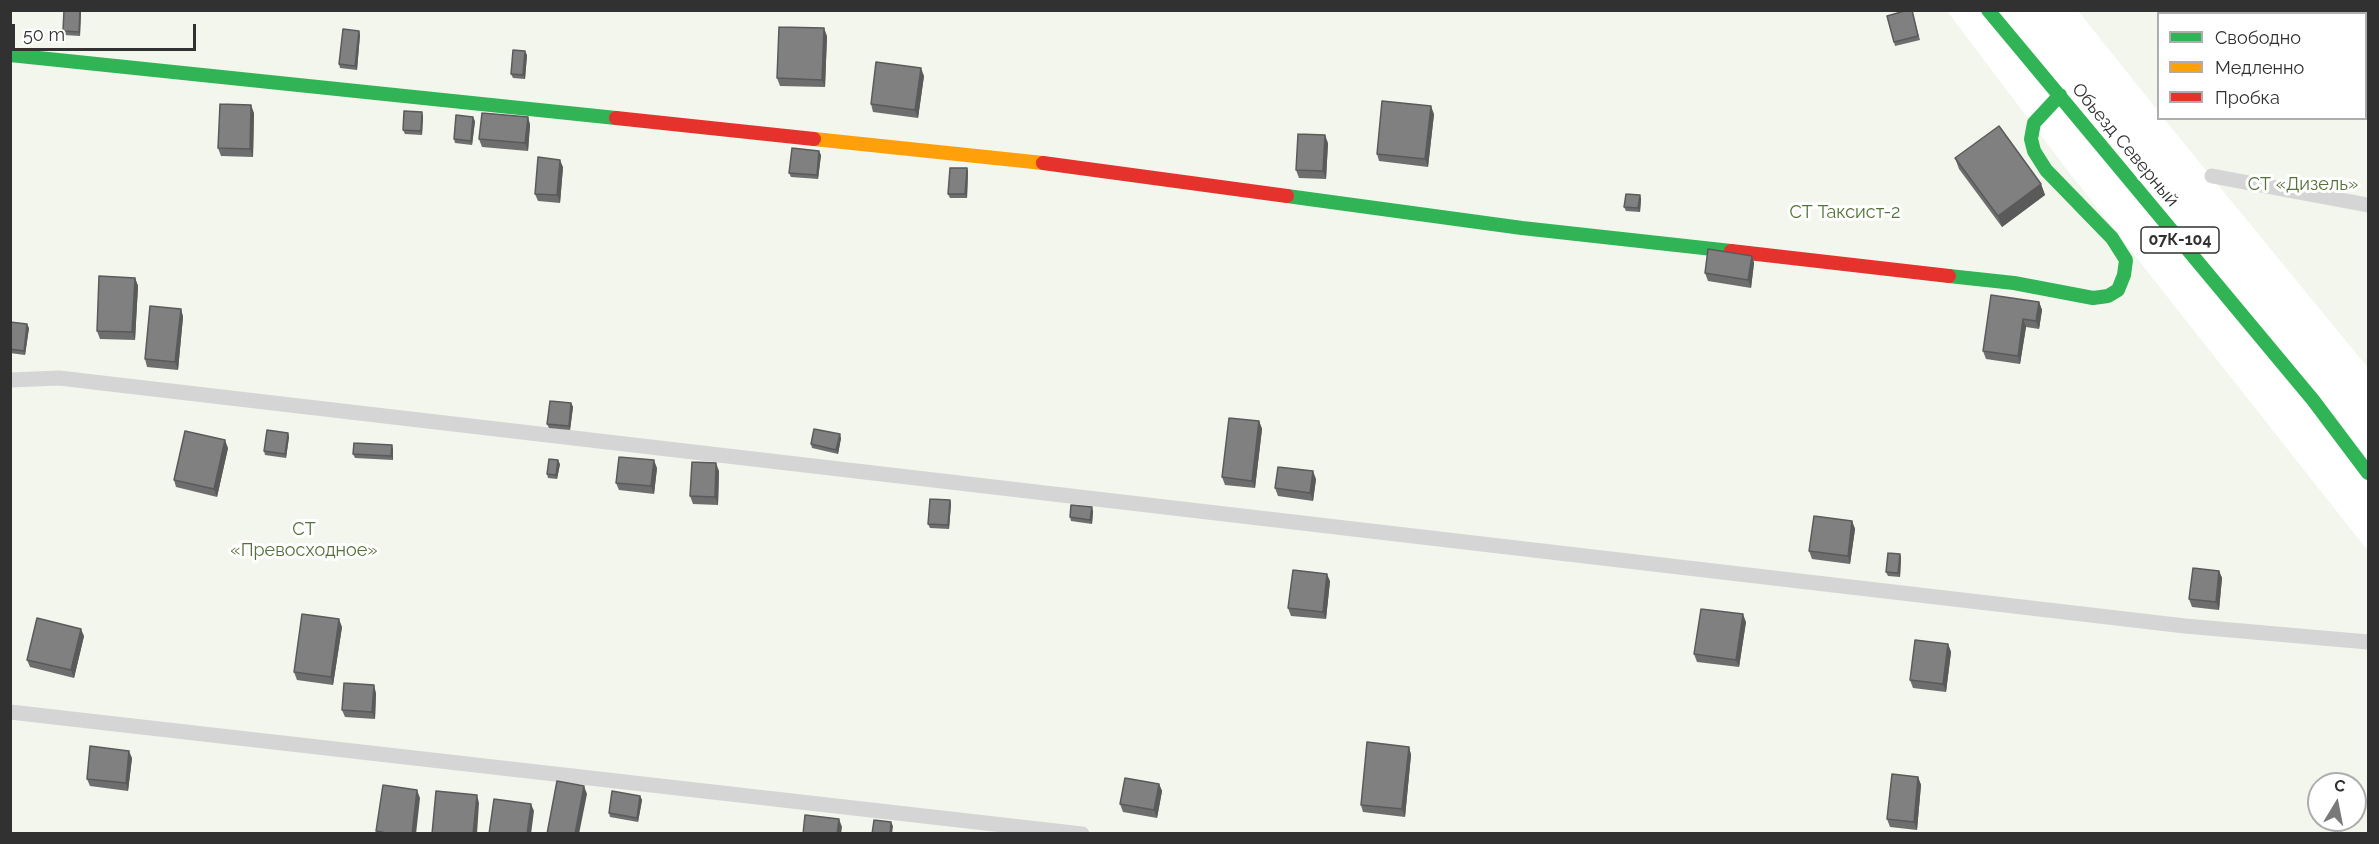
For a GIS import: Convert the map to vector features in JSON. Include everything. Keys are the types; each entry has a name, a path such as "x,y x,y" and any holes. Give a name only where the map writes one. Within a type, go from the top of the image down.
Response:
{"main road":[{"name":"Обьезд Северный","path":"1988,10 2313,400 2368,472"},
{"path":"10,55 1032,162 1522,228 2014,283 2093,298 2108,296 2118,290 2124,275 2126,260 2112,238 2046,170 2034,151 2031,139 2034,123 2060,95"}],"lane":[{"path":"2212,176 2368,205"},
{"path":"10,380 59,378 2149,622 2368,642"},
{"path":"10,712 1082,834"}],"green space":[{"name":"СТ «Превосходное»","path":"10,11 1947,11 2068,171 2368,551 2368,833 11,833"},
{"name":"СТ «Дизель»","path":"2078,11 2368,11 2368,368 2165,120 2367,120 2367,12 2157,12 2157,110"}],"building":[{"path":"64,10 80,10 79,32 63,31"},
{"path":"1912,10 1918,36 1894,42 1887,16"},
{"path":"779,27 824,28 822,80 777,78"},
{"path":"343,29 359,31 355,66 339,64"},
{"path":"513,50 525,51 523,75 511,74"},
{"path":"876,62 921,68 915,110 871,104"},
{"path":"1382,101 1431,106 1425,159 1377,154"},
{"path":"220,104 251,105 250,149 218,148"},
{"path":"404,111 422,112 421,131 403,130"},
{"path":"482,113 528,117 525,143 479,139"},
{"path":"456,115 473,117 471,141 454,139"},
{"path":"1999,126 2041,184 1998,216 1955,158"},
{"path":"1298,134 1325,135 1323,171 1296,170"},
{"path":"792,148 819,151 817,175 789,173"},
{"path":"538,157 560,160 557,195 535,194"},
{"path":"950,168 967,168 965,194 948,194"},
{"path":"1626,194 1640,195 1638,208 1624,207"},
{"path":"1708,249 1752,256 1748,280 1705,273"},
{"path":"99,276 135,278 132,332 97,331"},
{"path":"1991,295 2039,302 2036,321 2023,319 2018,356 1983,351"},
{"path":"150,306 181,309 175,362 145,359"},
{"path":"10,322 27,324 24,351 10,349"},
{"path":"550,401 571,403 569,426 547,424"},
{"path":"1229,418 1259,421 1252,481 1222,477"},
{"path":"814,429 840,434 836,450 811,444"},
{"path":"267,430 288,433 285,454 264,451"},
{"path":"185,431 225,440 214,489 174,480"},
{"path":"354,443 392,445 391,456 353,454"},
{"path":"619,457 654,460 651,486 616,483"},
{"path":"549,459 558,460 556,475 547,474"},
{"path":"692,462 716,463 715,497 690,496"},
{"path":"1278,467 1313,471 1310,493 1275,488"},
{"path":"930,499 950,500 948,525 928,524"},
{"path":"1071,505 1092,507 1090,520 1070,517"},
{"path":"1814,516 1852,521 1848,556 1809,551"},
{"path":"1888,553 1900,554 1898,573 1886,572"},
{"path":"2193,568 2219,571 2216,602 2189,599"},
{"path":"1293,570 1327,574 1323,612 1288,608"},
{"path":"1701,609 1743,614 1736,660 1694,654"},
{"path":"302,614 339,619 331,677 294,672"},
{"path":"37,618 81,629 71,670 27,660"},
{"path":"1915,640 1948,644 1943,684 1910,680"},
{"path":"344,683 374,685 372,712 342,710"},
{"path":"1367,742 1409,747 1402,809 1361,805"},
{"path":"90,746 129,751 126,783 87,779"},
{"path":"1892,774 1918,777 1914,822 1887,819"},
{"path":"1125,778 1159,784 1154,810 1120,804"},
{"path":"557,781 584,786 575,834 547,834"},
{"path":"383,785 417,790 412,834 376,831"},
{"path":"436,791 477,795 473,834 432,834"},
{"path":"612,791 640,796 637,818 609,813"},
{"path":"494,799 531,804 527,834 489,834"},
{"path":"805,815 839,819 837,834 803,834"},
{"path":"874,820 891,822 890,834 872,834"}],"traffic: fast":[{"path":"1988,10 2313,400 2368,473"},
{"path":"10,55 616,118"},
{"path":"1949,276 2014,283 2093,298 2108,296 2118,290 2124,275 2126,260 2112,238 2046,170 2034,151 2031,139 2034,123 2060,95"},
{"path":"1287,196 1522,228 1731,251"}],"traffic: slow":[{"path":"814,139 1043,163"}],"traffic: jam":[{"path":"616,118 814,139"},
{"path":"1043,163 1287,196"},
{"path":"1731,251 1949,276"}],"park label":[{"name":"СТ Таксист-2","path":"1845,213"}]}
